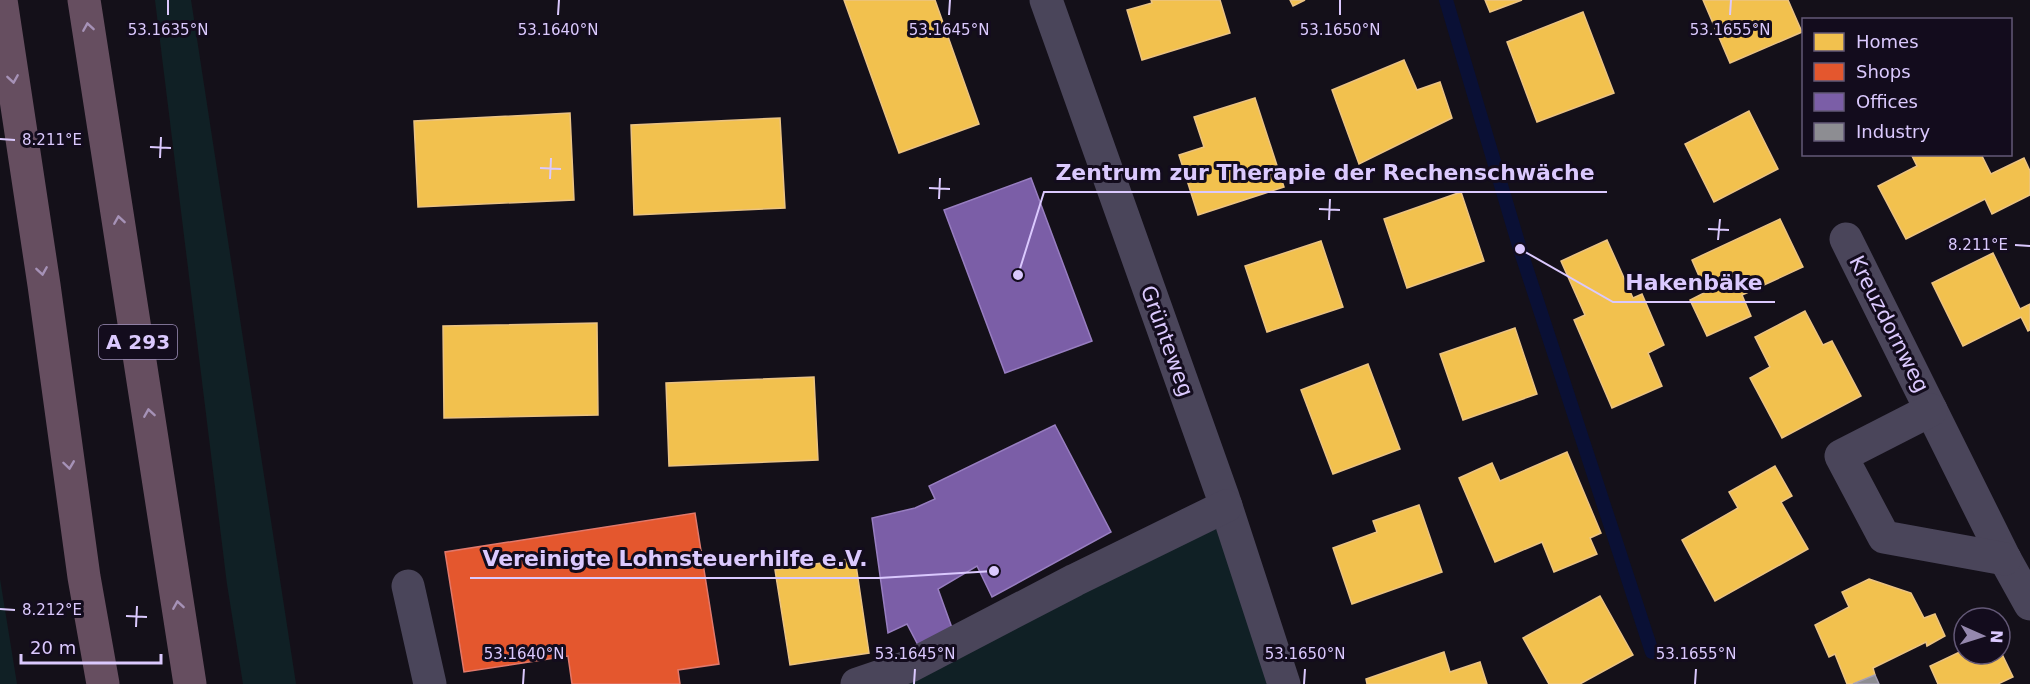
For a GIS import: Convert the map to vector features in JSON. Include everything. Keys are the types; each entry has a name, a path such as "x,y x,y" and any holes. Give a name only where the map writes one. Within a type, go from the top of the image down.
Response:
{"highway":[{"path":"1,0 44,285 84,577 103,684"},
{"name":"A 293","path":"84,0 190,684"}],"street":[{"name":"Grünteweg","path":"1046,0 1226,506 1284,684"},
{"name":"Kreuzdornweg","path":"1846,239 2005,559 2030,604"},
{"name":"Kreuzdornweg","path":"1931,410 1842,456 1884,537 2005,559"},
{"path":"857,684 910,666 1075,580 1226,506"},
{"path":"408,586 430,684"}],"shaded area":[{"path":"155,0 191,0 296,684 243,684 227,584"},
{"path":"1223,497 1284,684 867,684"},
{"path":"0,579 17,684 0,684"}],"building: Homes":[{"path":"844,0 935,0 979,124 899,153"},
{"path":"1151,0 1220,0 1230,33 1142,60 1127,10 1152,3"},
{"path":"1290,0 1305,0 1293,6"},
{"path":"1485,0 1522,0 1490,12"},
{"path":"1703,0 1788,0 1802,32 1730,63"},
{"path":"1583,12 1614,93 1537,122 1507,42"},
{"path":"1404,60 1417,90 1440,82 1452,118 1359,164 1332,90"},
{"path":"1255,98 1284,187 1198,215 1179,155 1204,147 1194,117"},
{"path":"1749,111 1778,169 1714,202 1685,144"},
{"path":"570,113 574,200 418,207 414,121"},
{"path":"780,118 785,208 634,215 631,125"},
{"path":"1912,156 1982,156 1991,174 2024,158 2030,171 2030,195 1992,214 1985,199 1906,239 1878,186 1917,166"},
{"path":"1461,192 1484,261 1407,288 1384,219"},
{"path":"1780,219 1803,267 1742,295 1751,316 1707,336 1690,300 1706,292 1692,260"},
{"path":"1607,240 1633,298 1642,294 1664,345 1648,353 1662,386 1612,408 1574,320 1585,315 1561,261"},
{"path":"1321,241 1343,307 1267,332 1245,266"},
{"path":"1993,253 2020,309 2030,304 2030,330 2028,331 2021,317 1963,346 1932,283"},
{"path":"1805,311 1823,345 1832,341 1861,396 1782,438 1750,378 1770,367 1755,337"},
{"path":"597,323 598,415 444,418 443,326"},
{"path":"1515,328 1537,394 1463,420 1440,354"},
{"path":"1368,364 1400,449 1333,474 1301,390"},
{"path":"814,377 818,460 669,466 666,383"},
{"path":"1567,452 1601,533 1590,538 1597,554 1554,572 1542,542 1495,562 1459,478 1492,463 1500,481"},
{"path":"1775,466 1792,496 1781,502 1808,549 1715,601 1682,540 1738,508 1729,492"},
{"path":"1419,505 1442,572 1352,604 1333,548 1377,532 1373,521"},
{"path":"855,558 869,653 790,665 775,570"},
{"path":"1869,579 1911,593 1924,618 1935,614 1945,636 1927,646 1926,642 1873,668 1875,675 1853,684 1847,684 1835,654 1829,657 1815,625 1849,607 1842,592"},
{"path":"1600,596 1633,655 1580,684 1549,684 1523,638"},
{"path":"1444,652 1450,672 1480,662 1487,684 1367,684 1366,679"},
{"path":"1952,656 1952,666 2008,666 2013,677 1998,684 1938,684 1930,666"}],"building: Shops":[{"path":"695,513 719,664 678,670 680,684 572,684 568,656 464,672 445,552"}],"building: Offices":[{"path":"1031,178 1092,341 1005,373 944,210"},
{"path":"1055,425 1111,532 992,597 977,566 938,589 952,628 918,645 907,624 888,633 872,518 915,508 935,499 929,486"}],"building: Industry":[{"path":"1875,675 1879,684 1853,684"}],"waterway":[{"path":"1446,0 1520,249 1652,652"}],"place":[{"name":"Hakenbäke","path":"1520,249"},
{"name":"Zentrum zur Therapie der Rechenschwäche","path":"1018,275"},
{"name":"Vereinigte Lohnsteuerhilfe e.V.","path":"994,571"}]}
